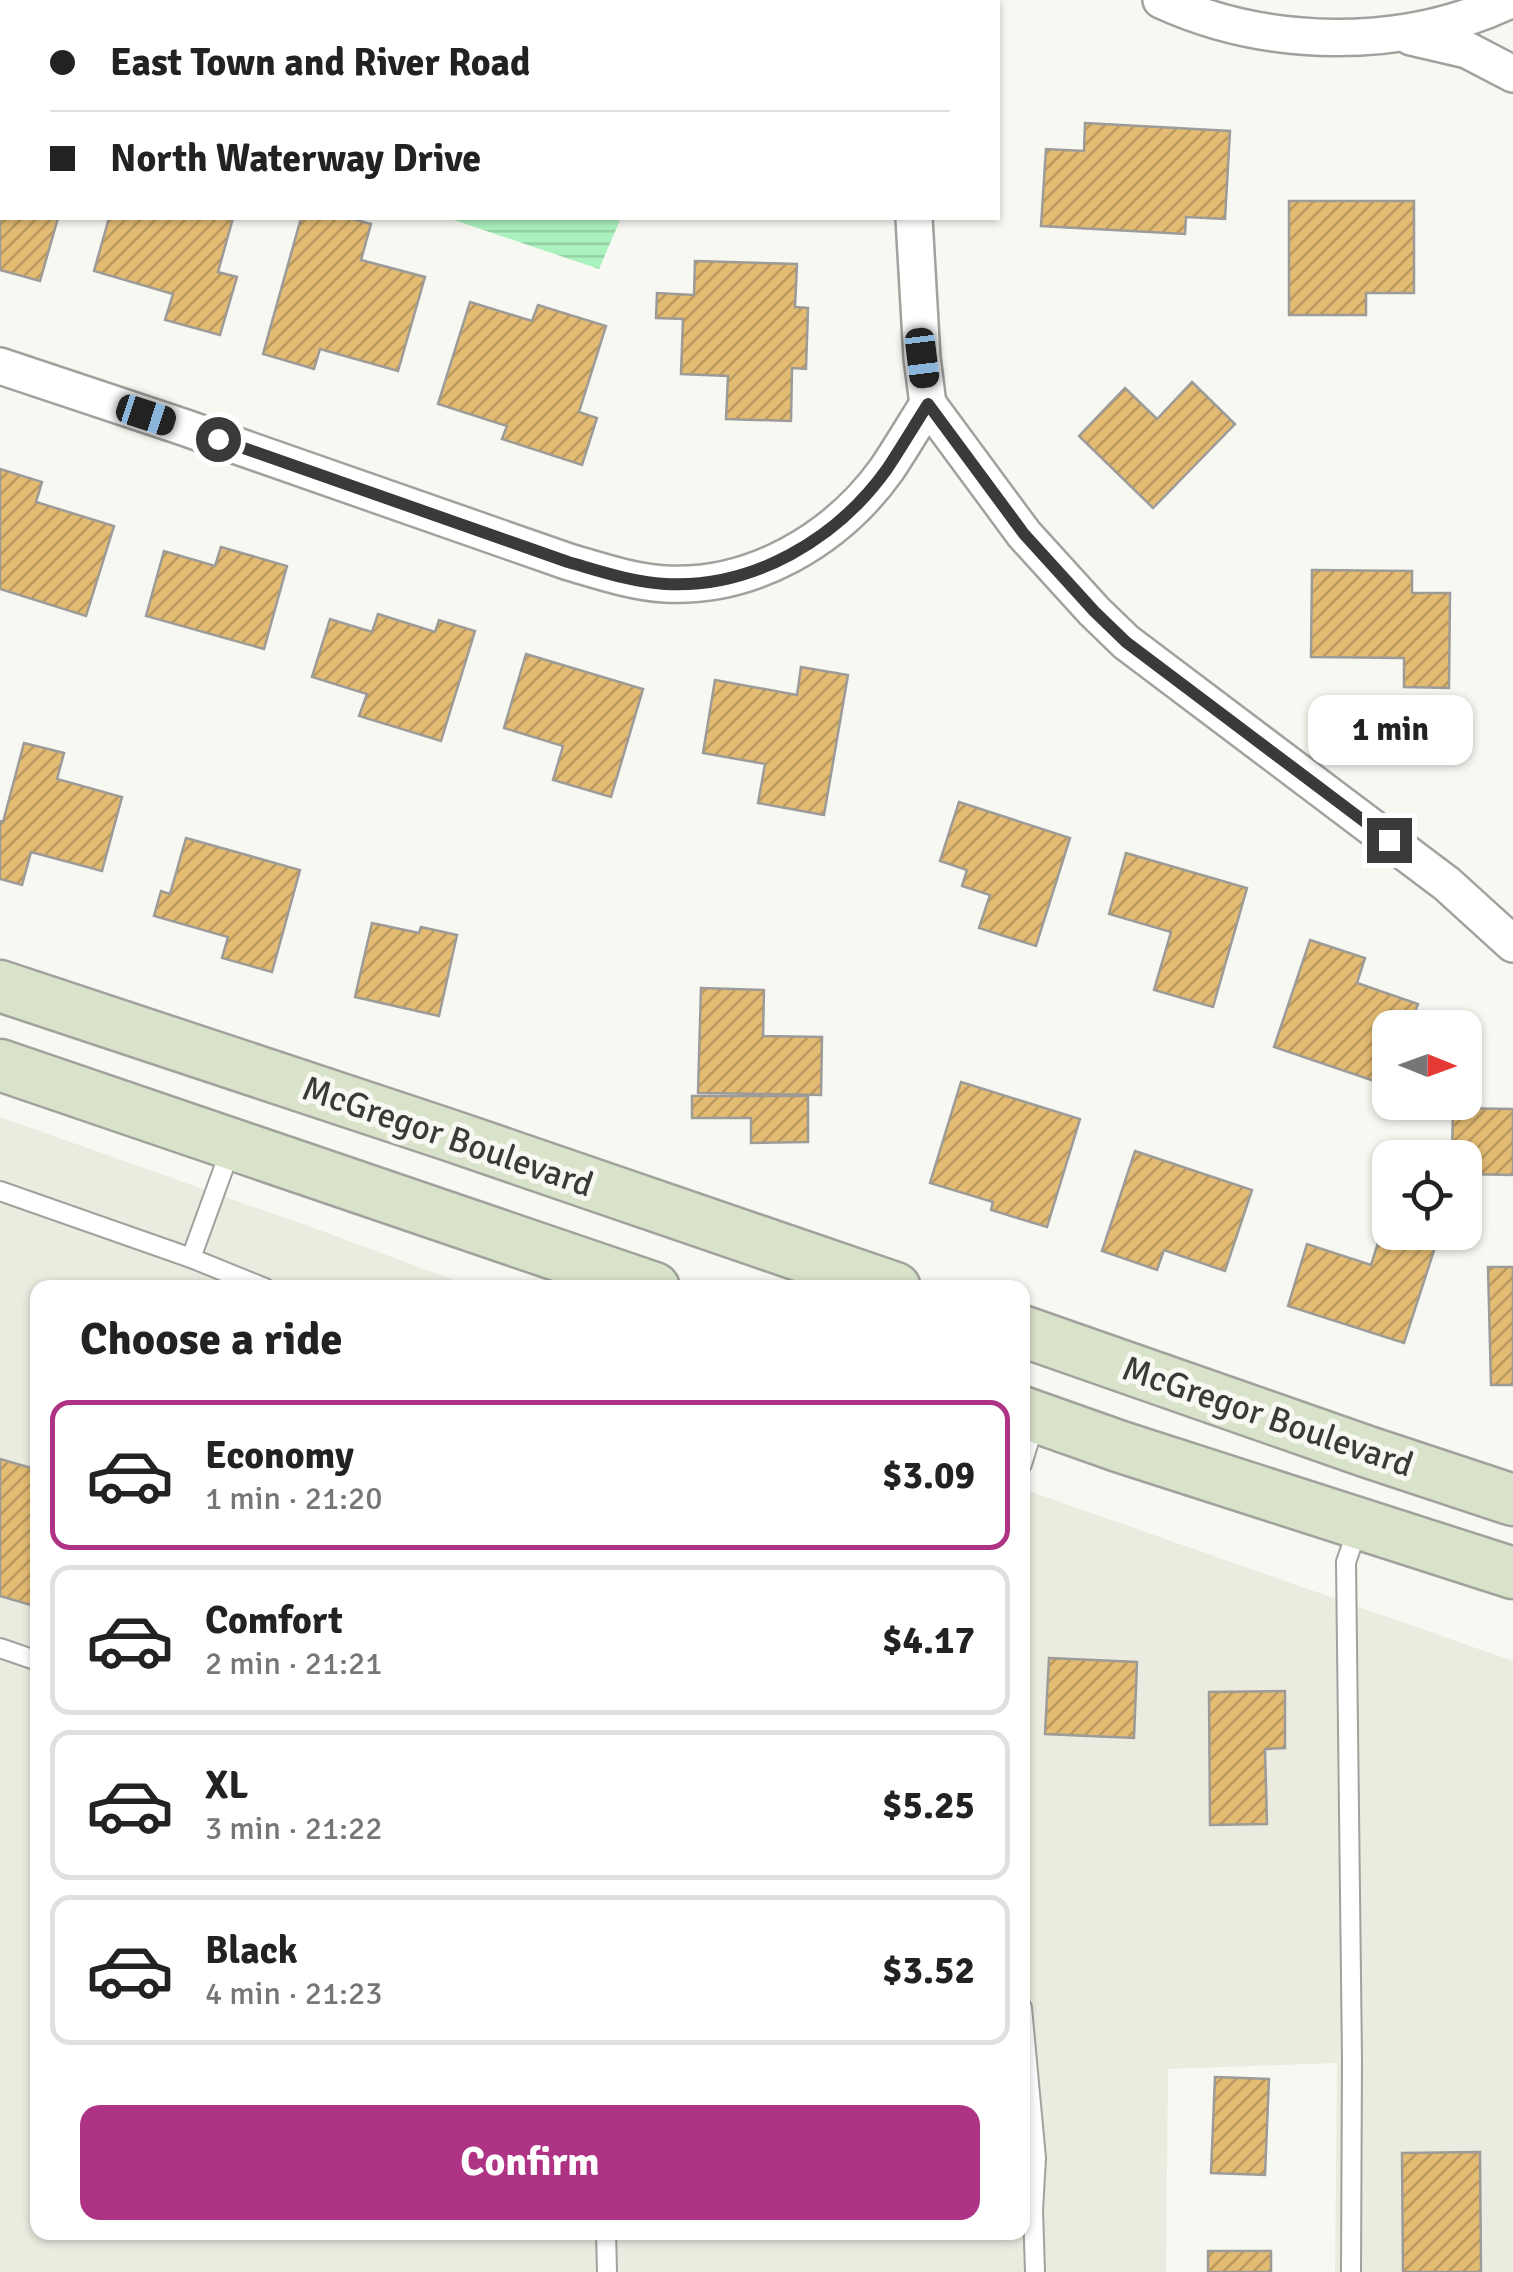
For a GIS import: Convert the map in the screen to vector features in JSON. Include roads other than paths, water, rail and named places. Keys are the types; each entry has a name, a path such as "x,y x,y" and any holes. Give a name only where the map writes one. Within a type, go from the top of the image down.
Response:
{"main road":[{"name":"McGregor Boulevard","path":"0,986 871,1280"},
{"path":"0,1065 631,1280"},
{"name":"McGregor Boulevard","path":"1030,1334 1513,1500"},
{"name":"McGregor Boulevard","path":"1030,1414 1513,1573"}],"street":[{"path":"1161,0 1226,24 1320,37 1400,34 1456,22 1510,0"},
{"path":"1400,34 1467,50 1513,74"},
{"path":"914,220 928,404 1024,534 1126,642 1447,884 1513,944"},
{"path":"0,366 568,562 666,584 716,581 766,568 811,544 851,510 886,471 928,404"}],"lane":[{"path":"191,1258 232,1143"},
{"path":"0,1191 245,1280"},
{"path":"1351,2272 1346,1562 1359,1523"},
{"path":"0,1648 30,1659"},
{"path":"1030,2094 1036,2158 1035,2272"},
{"path":"606,2240 607,2272"}]}
